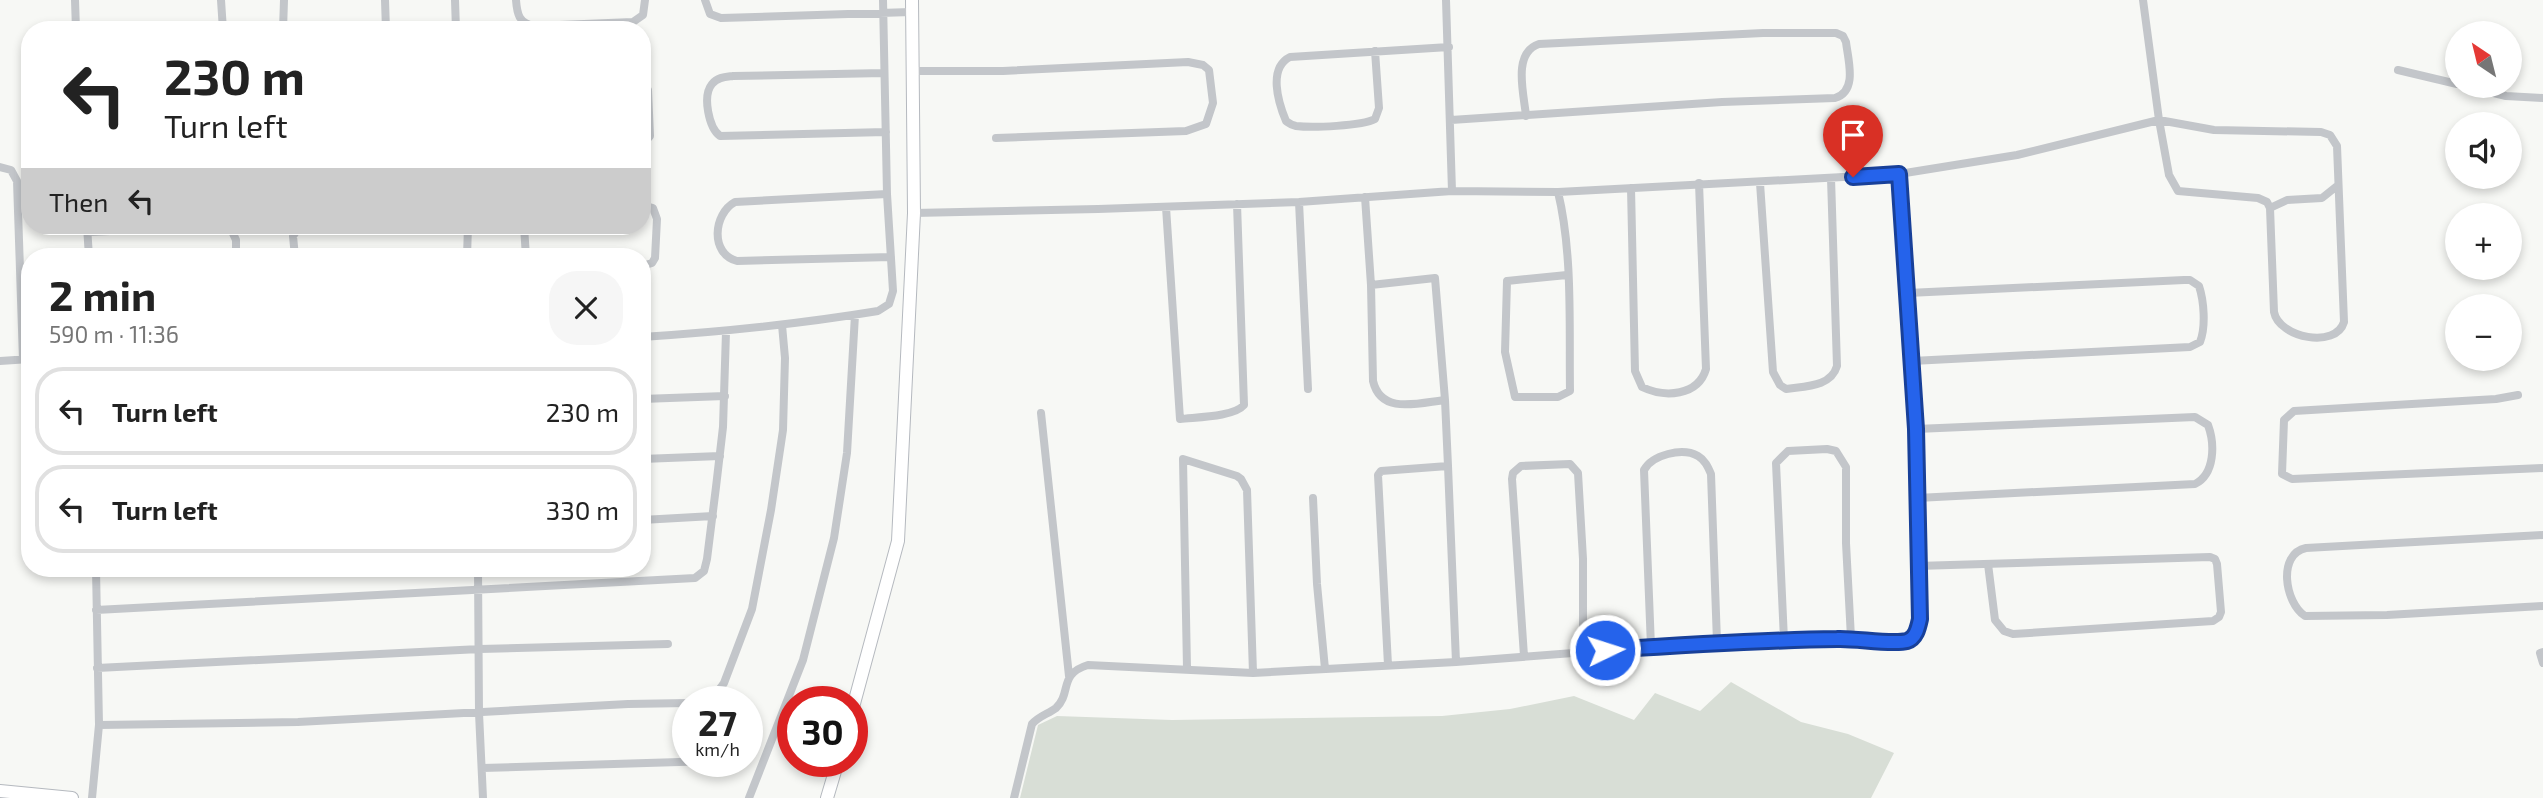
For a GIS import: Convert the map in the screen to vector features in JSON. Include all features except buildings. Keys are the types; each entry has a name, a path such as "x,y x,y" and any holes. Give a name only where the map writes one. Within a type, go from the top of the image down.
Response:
{"main road":[{"path":"859,686 898,541 914,213 912,6"},
{"path":"827,798 833,777"},
{"path":"0,791 72,798"}],"street":[{"path":"75,0 76,21"},
{"path":"221,0 222,21"},
{"path":"283,21 284,0"},
{"path":"384,0 385,21"},
{"path":"455,0 456,21"},
{"path":"516,0 519,18 523,21"},
{"path":"634,21 643,15 645,0"},
{"path":"705,0 710,14 721,18 884,12 912,6"},
{"path":"651,336 782,325 878,311 889,304 893,291 887,194 883,0"},
{"path":"1446,0 1452,191"},
{"path":"914,213 1299,202 1452,191 1558,192 1899,174 2017,155 2159,120 2214,130 2326,133 2337,146 2344,321 2338,333 2330,337 2294,334 2275,319 2270,208 2267,202 2258,198 2178,191 2169,174 2159,120 2143,0"},
{"path":"1451,120 1526,116 1722,102 1835,98 1849,86 1846,42 1843,36 1836,33 1763,33 1539,44 1529,49 1523,59 1526,116"},
{"path":"1375,51 1379,108 1375,119 1314,126 1295,126 1286,121 1276,73 1283,60 1290,57 1375,51 1449,47"},
{"path":"912,71 1003,71 1188,62 1203,65 1209,70 1213,103 1206,124 1197,128 1186,131 996,138"},
{"path":"2398,70 2445,81"},
{"path":"884,73 733,76 714,82 707,94 711,124 720,136 886,132"},
{"path":"2522,97 2543,98"},
{"path":"0,167 12,170 17,181 21,260"},
{"path":"1069,676 1079,668 1096,664 1253,673 1388,664 1455,663 1717,642 1851,638 1903,642 1912,639 1920,619 1916,429 1899,174"},
{"path":"1760,183 1773,372 1780,386 1786,389 1826,382 1837,366 1830,178"},
{"path":"1631,188 1636,371 1642,387 1651,391 1670,392 1695,388 1701,382 1706,369 1699,183"},
{"path":"2270,208 2287,200 2322,198 2337,186"},
{"path":"1558,192 1563,213 1567,275 1570,391 1558,397 1515,397 1505,352 1507,281 1567,275"},
{"path":"887,194 735,202 720,216 718,241 725,255 737,261 891,257"},
{"path":"1365,197 1375,391 1387,402 1396,405 1445,400"},
{"path":"1299,202 1308,389"},
{"path":"1166,207 1180,419 1239,410 1246,401 1237,204"},
{"path":"651,207 657,219 655,258 651,262"},
{"path":"1371,285 1435,278 1445,400 1455,663"},
{"path":"1908,293 2190,280 2199,286 2203,310 2203,337 2200,342 2190,347 1912,361"},
{"path":"749,798 803,660 834,538 847,453 855,314"},
{"path":"722,686 752,609 759,579 783,430 785,358 782,325"},
{"path":"96,610 695,578 704,571 713,516 725,396 726,332"},
{"path":"0,361 21,359"},
{"path":"2518,395 2496,399 2294,411 2284,420 2282,474 2292,479 2543,468"},
{"path":"651,399 725,396"},
{"path":"1014,798 1032,724 1057,706 1069,676 1041,412"},
{"path":"1916,429 2195,417 2208,425 2211,451 2211,470 2202,481 2195,484 1916,498"},
{"path":"1784,640 1776,463 1788,451 1827,449 1836,451 1846,467 1846,543 1851,638"},
{"path":"1651,647 1644,470 1658,457 1686,453 1697,455 1703,460 1711,474 1717,642"},
{"path":"651,459 720,456"},
{"path":"1187,668 1183,459 1237,476 1247,491 1253,673"},
{"path":"1524,656 1512,480 1513,473 1521,466 1570,464 1578,473 1583,559 1583,652"},
{"path":"1388,664 1378,475 1381,471 1448,466"},
{"path":"1313,498 1325,668"},
{"path":"651,519 713,516"},
{"path":"2543,535 2306,548 2291,556 2287,572 2295,606 2305,616 2387,615 2543,606"},
{"path":"1917,566 2213,557 2217,564 2220,615 2213,621 2014,634 2004,631 1995,620 1988,564"},
{"path":"92,798 99,725 96,577"},
{"path":"478,577 479,713 483,798"},
{"path":"97,668 480,649 668,644"},
{"path":"2543,652 2540,653 2543,663"},
{"path":"99,725 299,722 672,703"},
{"path":"482,768 672,762"}],"shaded area":[{"path":"1731,682 1801,722 1848,734 1894,753 1871,798 1020,798 1038,725 1057,716 1172,720 1442,716 1510,709 1574,696 1634,720 1655,693 1700,711"}],"route":[{"path":"1605,650 1806,639 1851,638 1903,642 1912,639 1917,631 1920,619 1916,429 1899,174 1853,177"}]}
